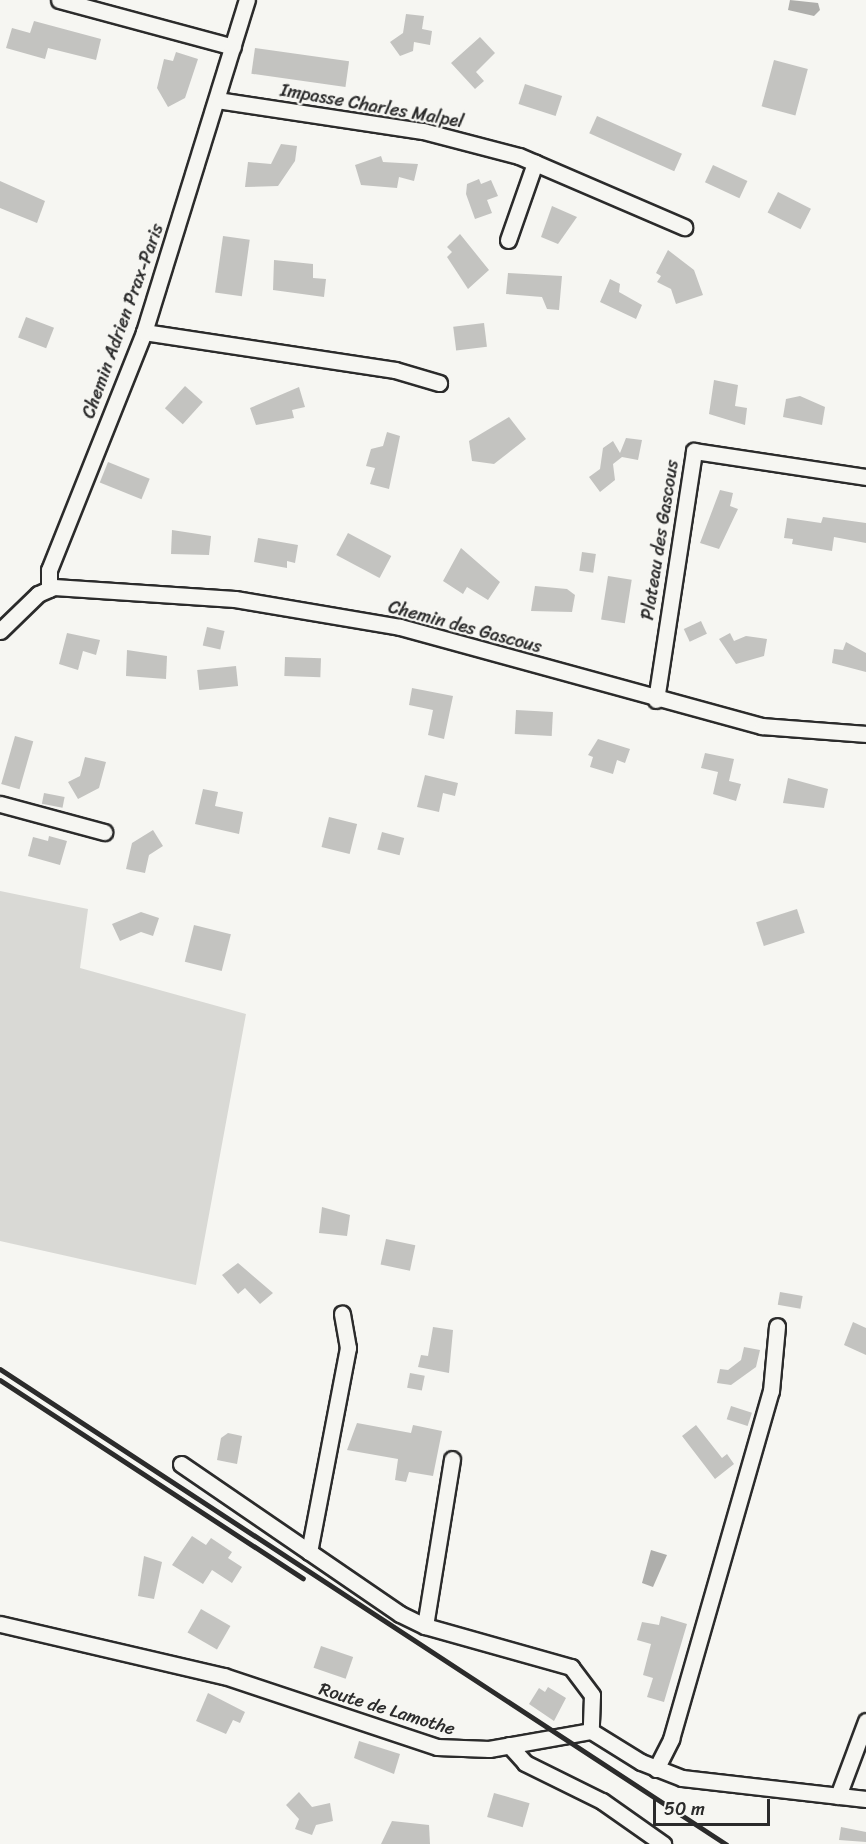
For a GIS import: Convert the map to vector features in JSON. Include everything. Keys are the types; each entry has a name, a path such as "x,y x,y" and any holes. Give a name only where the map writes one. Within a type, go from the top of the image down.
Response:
{"street":[{"path":"59,0 233,47"},
{"name":"Chemin Adrien Prax-Paris","path":"49,589 49,570 144,332 247,0"},
{"name":"Impasse Charles Malpel","path":"217,100 423,131 535,163 684,227"},
{"path":"508,240 535,163"},
{"path":"144,332 395,370 439,382"},
{"name":"Plateau des Gascous","path":"656,700 694,451 866,477"},
{"path":"0,646 3,630 49,589"},
{"name":"Chemin des Gascous","path":"49,589 235,599 400,627 656,700 762,726 866,734"},
{"path":"0,804 104,832"},
{"path":"309,1552 348,1348 342,1314"},
{"path":"656,1769 672,1739 765,1413 777,1326"},
{"path":"425,1626 452,1459"},
{"path":"181,1464 309,1552 425,1626 571,1667 592,1695 591,1731 656,1769 708,1782 866,1799"},
{"name":"Route de Lamothe","path":"0,1624 225,1676 437,1747 471,1750 591,1731"},
{"path":"838,1796 866,1720"},
{"path":"509,1745 525,1763 602,1801 663,1844"}],"shaded area":[{"path":"790,0 818,3 820,10 814,16 788,10"},
{"path":"0,891 88,909 80,968 246,1014 196,1285 0,1241"},
{"path":"651,1550 667,1555 653,1587 642,1583"}],"building":[{"path":"406,14 424,16 422,29 432,31 430,45 414,42 413,51 400,56 390,42 403,33"},
{"path":"34,21 101,39 96,60 48,48 45,59 6,48 12,28 30,33"},
{"path":"480,37 495,53 476,72 484,81 475,89 451,63"},
{"path":"255,48 349,61 345,87 251,74"},
{"path":"176,52 198,59 185,98 168,107 157,88 164,59 173,61"},
{"path":"774,60 808,69 795,115 762,106"},
{"path":"525,84 562,96 556,116 519,104"},
{"path":"597,116 682,154 674,171 589,133"},
{"path":"281,144 297,146 295,161 278,186 245,187 248,162 271,164"},
{"path":"381,156 383,162 418,164 414,181 399,177 397,188 361,185 355,165"},
{"path":"713,165 747,181 739,198 705,182"},
{"path":"479,179 481,184 491,180 498,196 487,200 492,213 475,219 466,194 467,184"},
{"path":"0,181 45,201 37,223 0,208"},
{"path":"778,192 811,209 801,229 768,212"},
{"path":"552,206 577,217 558,244 541,237"},
{"path":"460,234 489,270 468,289 447,257 452,252 447,247"},
{"path":"223,236 250,240 242,296 215,292"},
{"path":"668,250 694,270 703,295 676,304 671,289 657,282 661,276 656,273"},
{"path":"274,260 313,264 313,278 326,279 324,297 273,290"},
{"path":"508,273 562,276 559,310 547,309 542,297 506,294"},
{"path":"610,279 620,284 619,292 642,305 636,319 600,302"},
{"path":"26,317 54,328 46,348 18,338"},
{"path":"484,323 487,347 456,351 453,327"},
{"path":"714,380 738,385 735,406 747,408 745,425 709,414"},
{"path":"185,386 203,402 183,424 165,408"},
{"path":"299,387 305,407 292,410 294,418 256,425 250,408"},
{"path":"800,396 825,407 822,425 783,417 786,399"},
{"path":"509,417 526,439 494,464 472,461 469,441"},
{"path":"387,432 400,436 389,489 370,484 375,468 366,466 371,449 383,446"},
{"path":"626,438 642,440 638,460 622,457 613,464 615,480 600,492 589,477 600,469 603,448 613,441 620,453"},
{"path":"108,462 150,479 141,499 100,482"},
{"path":"720,490 733,493 730,506 738,509 719,549 700,543"},
{"path":"823,517 866,523 866,543 834,537 832,551 792,544 793,539 784,538 787,518 821,523"},
{"path":"172,530 211,536 209,555 171,554"},
{"path":"348,533 391,556 380,578 336,555"},
{"path":"258,538 298,545 295,563 287,561 287,568 254,562"},
{"path":"461,548 500,582 488,600 467,587 463,594 443,581"},
{"path":"582,552 596,554 593,573 579,571"},
{"path":"608,576 632,580 625,623 601,619"},
{"path":"535,586 567,589 575,595 572,612 531,611"},
{"path":"701,621 707,634 690,642 684,629"},
{"path":"207,627 225,631 220,650 203,646"},
{"path":"67,633 100,640 96,655 83,651 78,670 59,664"},
{"path":"730,633 734,641 746,636 767,639 764,656 736,664 719,639"},
{"path":"846,642 866,653 866,672 832,663 834,649 843,650"},
{"path":"127,650 167,656 166,679 126,676"},
{"path":"285,657 321,658 320,677 284,676"},
{"path":"236,666 238,686 199,690 197,670"},
{"path":"412,688 453,696 444,739 428,735 433,710 409,705"},
{"path":"516,710 553,712 552,736 515,734"},
{"path":"15,736 33,741 19,789 1,784"},
{"path":"598,739 630,749 625,763 617,760 613,774 590,767 593,757 588,755"},
{"path":"705,753 734,759 729,781 741,784 736,801 713,794 718,772 701,768"},
{"path":"85,757 106,762 99,788 78,799 68,782 80,776"},
{"path":"425,775 458,783 455,796 443,793 439,812 417,807"},
{"path":"788,778 828,789 824,808 783,803"},
{"path":"203,789 218,792 215,806 243,812 239,834 195,824"},
{"path":"44,793 65,797 63,808 42,804"},
{"path":"329,817 357,824 350,854 322,847"},
{"path":"153,830 163,846 149,855 145,873 126,869 132,843"},
{"path":"382,832 404,838 400,855 377,849"},
{"path":"49,836 67,841 60,865 28,856 33,837 48,841"},
{"path":"797,909 805,933 764,946 756,922"},
{"path":"141,912 159,918 153,936 141,932 120,941 112,924"},
{"path":"194,925 231,934 222,971 185,962"},
{"path":"322,1207 350,1215 347,1236 319,1233"},
{"path":"386,1239 415,1245 410,1271 381,1264"},
{"path":"238,1263 273,1293 260,1304 245,1288 238,1294 222,1275"},
{"path":"780,1292 803,1296 800,1309 778,1305"},
{"path":"853,1322 866,1328 866,1355 844,1345"},
{"path":"433,1327 453,1330 449,1373 418,1367 421,1355 428,1356"},
{"path":"744,1347 760,1350 756,1367 731,1385 717,1383 720,1369 728,1370 741,1360"},
{"path":"410,1373 425,1376 422,1391 407,1388"},
{"path":"731,1406 752,1413 748,1426 727,1419"},
{"path":"357,1423 411,1433 413,1425 442,1431 433,1476 409,1472 406,1482 395,1480 398,1459 347,1450"},
{"path":"696,1425 722,1458 727,1454 734,1464 715,1479 682,1436"},
{"path":"228,1433 242,1436 237,1464 217,1460 221,1438"},
{"path":"192,1536 206,1545 211,1538 232,1552 228,1558 242,1567 232,1583 212,1570 203,1584 172,1565"},
{"path":"144,1556 162,1562 154,1599 138,1596"},
{"path":"201,1609 230,1626 217,1649 188,1632"},
{"path":"661,1616 687,1624 664,1702 647,1697 653,1678 643,1675 651,1644 637,1640 642,1622 659,1625"},
{"path":"321,1646 353,1657 346,1679 314,1668"},
{"path":"548,1687 566,1698 554,1721 529,1704 539,1688 545,1692"},
{"path":"208,1693 245,1712 240,1723 233,1720 226,1734 196,1721"},
{"path":"359,1741 400,1754 394,1774 354,1758"},
{"path":"299,1792 312,1807 330,1803 333,1821 316,1825 312,1835 295,1829 299,1819 286,1805"},
{"path":"494,1793 530,1803 523,1827 487,1817"},
{"path":"392,1821 429,1825 430,1844 381,1844"},
{"path":"841,1827 866,1832 866,1842 839,1840"}],"railway":[{"path":"0,1369 726,1844"},
{"path":"0,1380 303,1578"}]}
